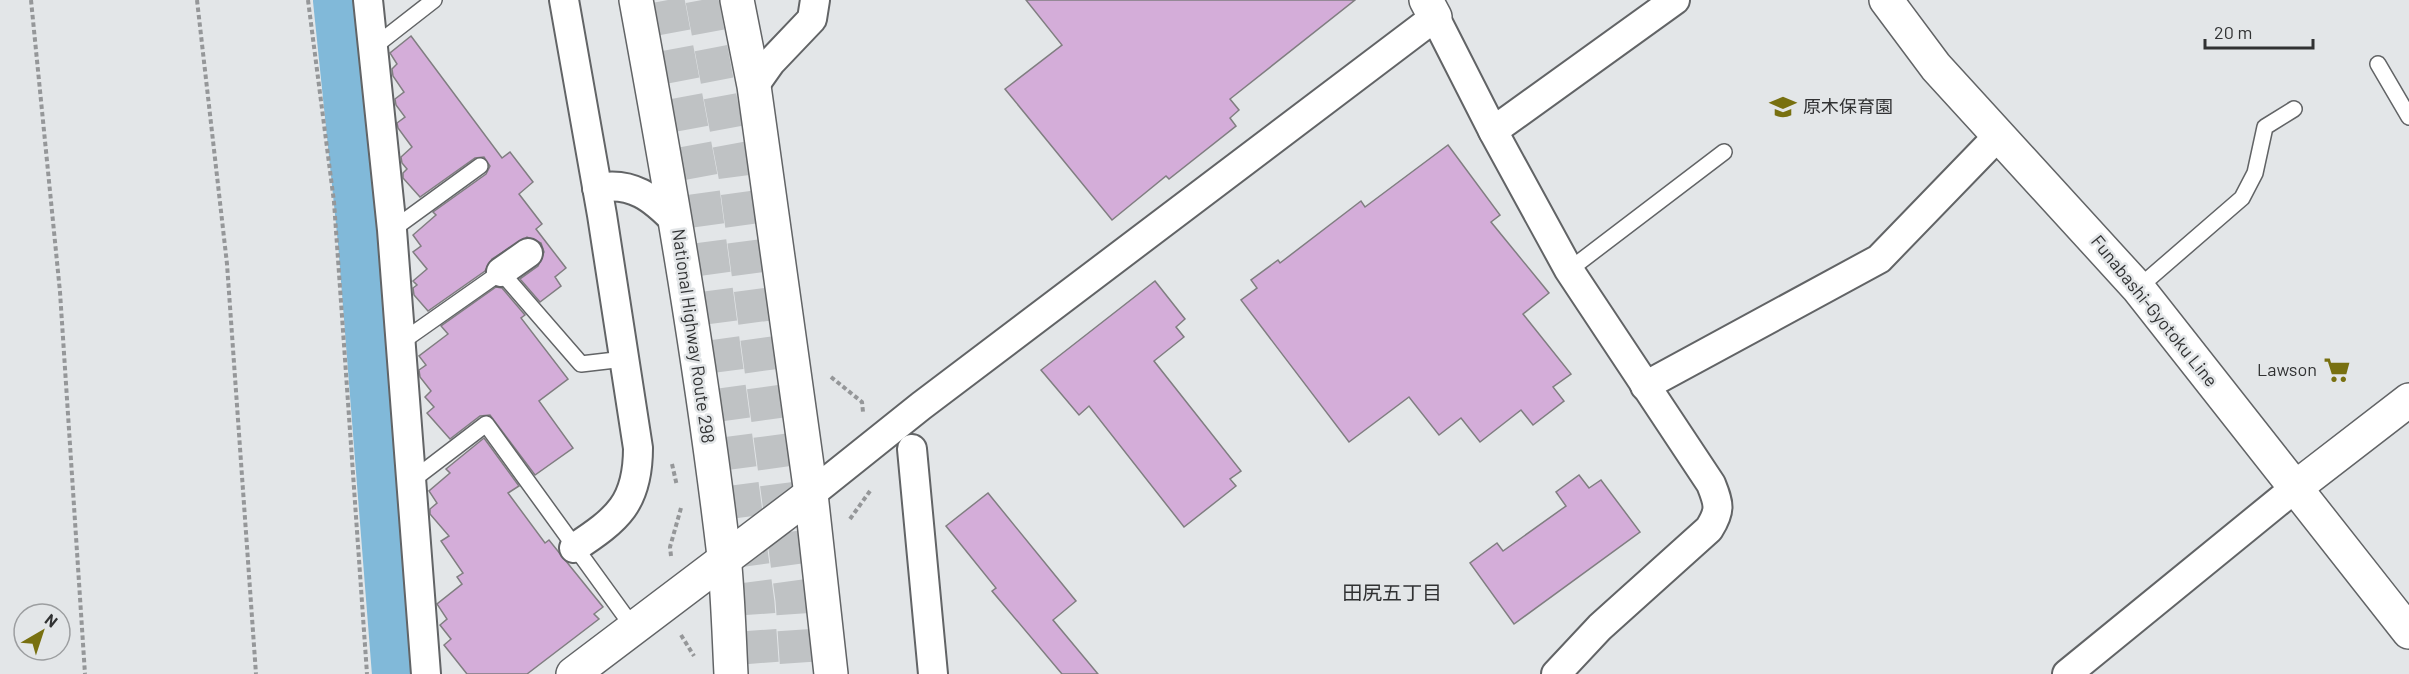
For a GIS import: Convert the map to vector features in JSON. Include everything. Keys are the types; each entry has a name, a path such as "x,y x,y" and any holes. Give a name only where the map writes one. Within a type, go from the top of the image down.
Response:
{"main road":[{"name":"National Highway Route 298","path":"636,0 676,222 724,558 731,674"},
{"path":"737,0 754,87 811,494 832,671"},
{"name":"Funabashi-Gyotoku Line","path":"1886,0 1936,67 2138,288 2409,632"},
{"path":"2295,488 2409,400"},
{"path":"573,674 811,494"}],"street":[{"path":"368,0 375,46 392,230 426,674"},
{"path":"564,0 597,188 638,448 638,474 632,496 597,533 574,548"},
{"path":"754,87 771,62 812,19 815,0"},
{"path":"1493,131 1675,0"},
{"path":"811,494 1430,9 1569,270 1711,483 1717,500 1718,514 1709,529 1600,627 1556,674"},
{"path":"1645,386 1879,259 1999,135"},
{"path":"597,188 610,185 632,188 654,199 676,222"},
{"path":"501,272 528,253"},
{"path":"912,449 933,674"},
{"path":"2067,674 2295,488"}],"lane":[{"path":"375,46 434,0"},
{"path":"2378,64 2409,117"},
{"path":"2138,288 2242,198 2255,174 2265,127 2294,109"},
{"path":"1569,270 1724,152"},
{"path":"392,230 480,166"},
{"path":"400,343 501,272 581,364 624,359"},
{"path":"410,482 486,424 633,627"}],"path":[{"path":"31,0 60,292 85,674"},
{"path":"197,0 227,264 256,674"},
{"path":"308,0 334,202 367,674"},
{"path":"829,366 831,377 862,402"}],"building":[{"path":"1026,0 1355,0 1230,99 1239,110 1230,118 1236,126 1169,179 1166,176 1112,220 1005,89 1062,45"},
{"path":"411,36 502,158 510,152 533,182 519,194 542,224 536,229 566,268 555,277 561,286 540,302 520,279 538,266 544,252 541,243 527,237 492,259 485,271 428,311 414,295 413,288 417,285 413,281 427,269 413,252 421,246 413,235 436,215 433,212 486,174 490,166 484,157 475,158 420,197 403,178 403,173 407,169 401,157 412,147 398,128 397,123 405,117 396,105 395,99 404,92 393,76 392,69 397,64 390,53"},
{"path":"1448,145 1500,215 1491,222 1549,293 1523,314 1571,374 1553,387 1564,401 1533,425 1521,410 1480,442 1461,418 1439,435 1409,397 1349,442 1241,300 1257,288 1251,280 1278,260 1280,263 1361,201 1365,207"},
{"path":"1155,281 1185,319 1176,327 1184,337 1154,361 1241,471 1230,479 1236,486 1184,527 1089,406 1079,415 1041,370"},
{"path":"496,287 502,288 525,315 521,318 568,379 539,401 573,448 535,475 490,415 480,416 450,439 427,413 434,407 425,397 431,391 420,377 419,370 426,365 419,356 448,334 441,326"},
{"path":"484,438 519,486 508,493 545,543 549,540 603,607 594,614 599,619 527,674 467,674 444,645 451,639 440,625 447,619 437,604 462,584 457,577 463,573 441,541 449,536 430,514 430,509 437,503 429,491 450,473 446,469"},
{"path":"1579,475 1589,488 1601,480 1640,532 1514,624 1470,563 1497,543 1503,551 1566,506 1556,492"},
{"path":"988,493 1076,601 1053,620 1098,674 1062,674 992,591 996,588 946,526"}],"waterway":[{"path":"345,0 370,242 404,674"}],"tunnel":[{"path":"668,0 702,182 758,603 763,674"},
{"path":"702,0 735,176 792,600 797,674"}],"place":[{"name":"原木保育園","path":"1783,107"},
{"name":"Lawson","path":"2337,370"}],"district":[{"name":"田尻五丁目","path":"1392,593"}]}
